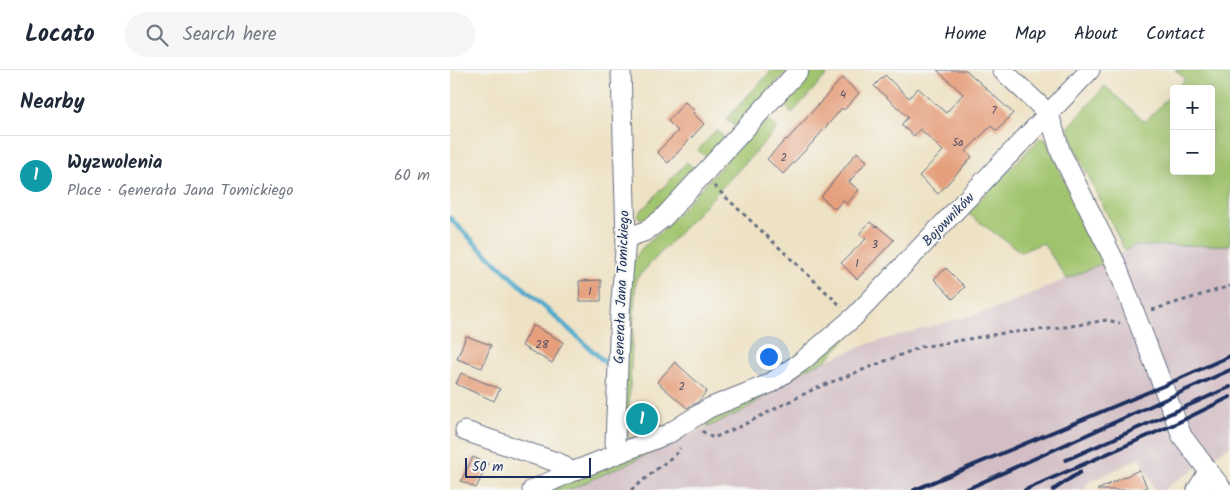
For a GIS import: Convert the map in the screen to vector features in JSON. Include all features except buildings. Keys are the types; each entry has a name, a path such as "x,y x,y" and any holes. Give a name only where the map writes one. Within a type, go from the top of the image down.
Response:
{"street":[{"name":"Generała Jana Tomickiego","path":"619,453 616,443 620,314 626,238 621,70"},
{"path":"626,238 646,231 663,218 799,70"},
{"path":"1002,70 1049,114 1061,153 1116,264 1182,436 1223,490"},
{"name":"Bojowników","path":"532,490 569,473 668,434 709,408 769,384 801,362 854,318 1090,70"},
{"path":"465,431 559,463 569,473"},
{"path":"1197,490 1208,472"}],"path":[{"path":"703,175 854,318"},
{"path":"687,422 713,438 814,389 921,347 1004,333 1059,328 1107,320 1122,324 1147,317 1152,309 1230,286"},
{"path":"631,490 677,453 687,437 687,422"}],"shaded area":[{"path":"1230,245 1230,446 1163,490 1155,490 1140,458 1087,483 1085,490 569,490 741,412 807,368 871,343 1001,307 1101,264 1135,246"}],"green space":[{"path":"772,70 785,70 786,72 735,126 726,119"},
{"path":"811,70 831,70 792,113 782,103"},
{"path":"1175,70 1230,70 1230,245 1135,246 1125,251 1075,148 1068,128 1105,86 1145,122 1170,95 1170,175 1215,175 1215,85 1180,85 1185,79"},
{"path":"766,118 778,128 636,279 627,437 622,430 631,264 642,248 661,232"},
{"path":"716,130 725,138 707,158 698,150"},
{"path":"1045,138 1077,208 1105,262 1067,279 1043,243 1021,252 967,213 1039,139"},
{"path":"687,162 696,170 654,215 639,218 637,215"},
{"path":"863,321 825,361 807,368 741,412 708,427 707,417 771,388"},
{"path":"679,436 682,439 569,490 550,490"}],"waterway":[{"path":"450,218 480,248 607,364"}],"railway":[{"path":"914,490 1230,356"},
{"path":"965,490 1230,370"},
{"path":"1066,460 1230,387"},
{"path":"1025,490 1177,423 1230,397"},
{"path":"1053,490 1080,472"}],"place":[{"name":"Wyzwolenia","path":"642,419"}]}
